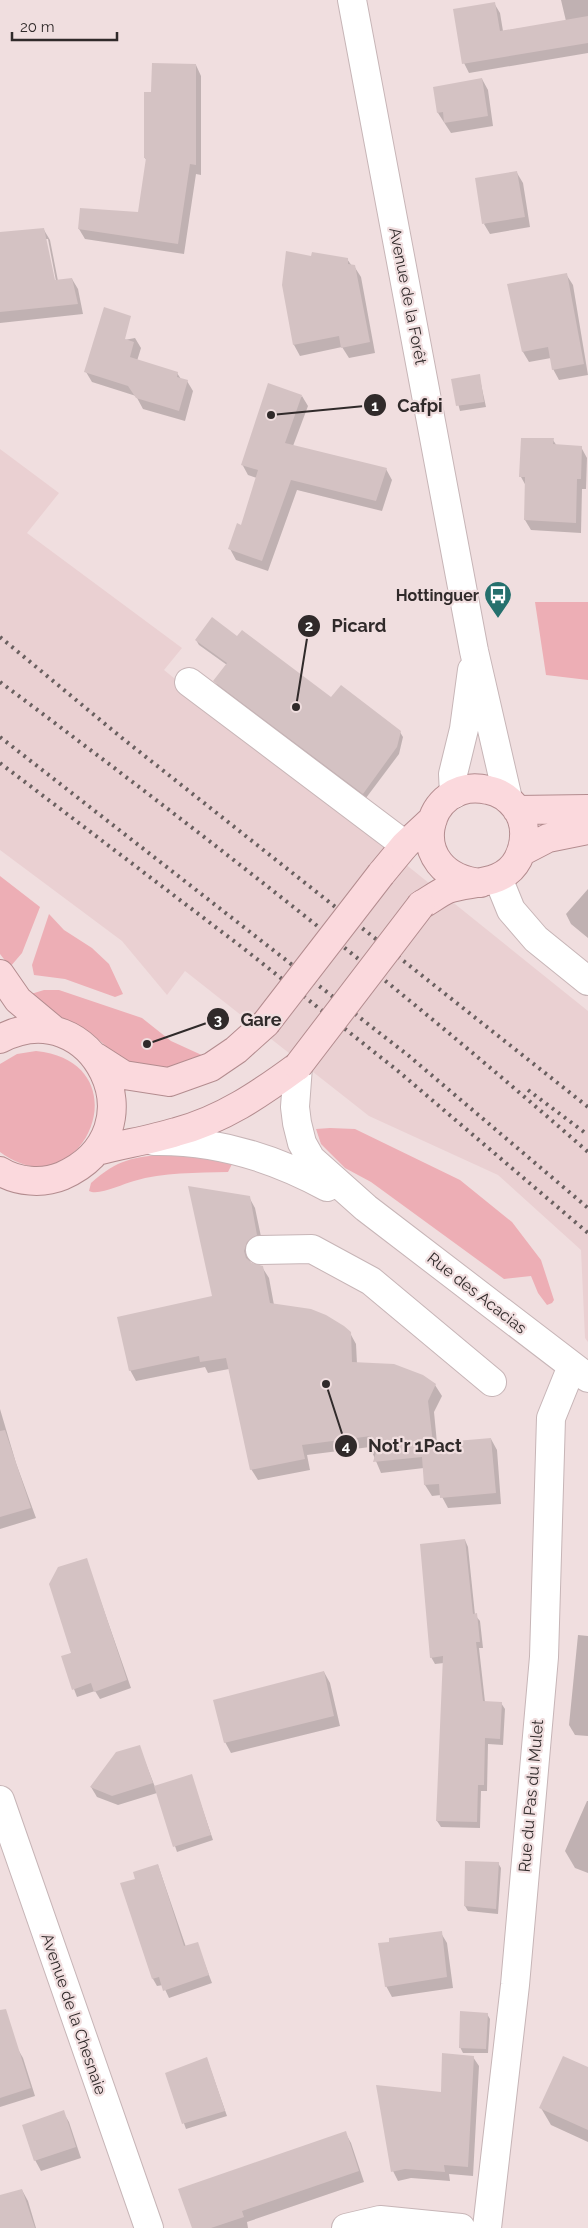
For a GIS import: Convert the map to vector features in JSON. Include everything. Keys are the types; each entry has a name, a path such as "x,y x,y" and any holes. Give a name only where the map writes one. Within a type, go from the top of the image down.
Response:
{"main road":[{"path":"0,974 18,1000 54,1030 77,1040 96,1058 124,1075 169,1082 211,1067 236,1050 266,1023 405,845 432,819 445,800 454,794 468,789 482,788 496,791 513,804 524,830 521,852 516,863 489,881 447,889 421,905 298,1066 252,1099 220,1116 177,1132 97,1151"},
{"path":"513,804 588,809"},
{"path":"432,819 430,842 439,864 450,874 465,881 489,881"},
{"path":"521,852 548,838 588,830"},
{"path":"0,1038 10,1033 32,1029 54,1030"},
{"path":"2,1175 31,1181 56,1179 79,1168 97,1151 109,1129 113,1104 108,1080 96,1058"}],"street":[{"name":"Avenue de la Forêt","path":"352,0 474,651 513,804"},
{"name":"Avenue de la Forêt","path":"454,794 453,774 464,729 474,651"},
{"path":"189,682 405,845"},
{"path":"489,881 536,938 588,982"},
{"name":"Rue des Acacias","path":"298,1066 295,1107 302,1143 311,1159 366,1208 580,1372"},
{"name":"Rue des Acacias","path":"133,1142 180,1141 247,1153 298,1170 366,1208"},
{"path":"260,1250 312,1249 371,1281 492,1382"},
{"name":"Rue du Pas du Mulet","path":"487,2228 515,1985 544,1657 551,1418 580,1372"},
{"name":"Avenue de la Chesnaie","path":"0,1800 149,2228"},
{"path":"346,2228 380,2220 460,2228"}],"shaded area":[{"path":"0,449 59,493 27,533 182,648 164,670 588,1011 588,1342 585,1338 581,1250 498,1175 369,1116 185,971 167,995 122,941 0,850"},
{"path":"535,602 588,602 588,680 546,675"},
{"path":"0,876 40,907 22,953 10,967 0,954"},
{"path":"49,914 64,930 92,948 109,964 123,994 115,997 65,979 34,975 32,965"},
{"path":"44,990 59,990 142,1018 171,1041 206,1057 180,1069 135,1071 92,1034 76,1024 54,1017 31,994"},
{"path":"36,1051 70,1061 89,1080 95,1104 90,1129 76,1150 55,1164 29,1166 0,1152 0,1064 17,1054"},
{"path":"316,1129 355,1129 460,1180 512,1222 541,1260 554,1300 552,1303 547,1305 538,1293 531,1276 504,1279 371,1182 345,1168 321,1144"},
{"path":"169,1154 195,1155 233,1162 228,1172 157,1176 104,1191 89,1191 91,1183 118,1164 145,1156"}],"building":[{"path":"495,2 500,31 588,16 588,43 462,64 453,9"},
{"path":"152,63 196,64 196,165 190,164 178,244 78,229 80,208 138,212 146,158 144,158 144,92 151,92"},
{"path":"482,78 488,116 444,123 443,112 437,113 433,87"},
{"path":"517,171 525,217 482,224 475,178"},
{"path":"44,228 55,280 72,278 78,304 0,312 0,232"},
{"path":"286,251 311,256 312,252 348,258 348,264 355,265 370,342 341,348 339,336 293,345 282,285"},
{"path":"567,273 584,364 552,370 548,347 522,352 507,284"},
{"path":"104,307 131,316 125,339 134,342 130,357 178,372 177,377 188,380 179,411 136,398 128,386 84,372"},
{"path":"480,374 484,402 456,406 451,379"},
{"path":"268,383 302,395 285,443 387,468 376,501 291,480 262,561 228,549 237,523 241,525 258,470 241,465"},
{"path":"521,438 554,438 553,444 582,446 581,479 577,479 576,523 524,520 525,477 519,477"},
{"path":"212,617 237,636 242,630 331,697 341,685 401,731 397,747 363,794 213,681 227,663 195,640"},
{"path":"188,1186 250,1196 257,1235 247,1242 244,1251 246,1258 252,1263 263,1266 270,1303 311,1309 326,1315 344,1326 351,1332 352,1362 394,1364 423,1375 436,1384 428,1401 433,1443 491,1438 496,1493 440,1498 439,1484 424,1485 422,1457 373,1462 378,1445 368,1447 371,1436 302,1445 305,1459 250,1470 226,1358 200,1362 199,1356 129,1371 117,1317 212,1296"},
{"path":"5,1430 31,1508 0,1517 0,1431"},
{"path":"465,1539 473,1614 477,1613 480,1642 476,1642 483,1701 502,1702 500,1739 485,1738 484,1785 478,1785 477,1822 436,1821 443,1656 430,1658 420,1544"},
{"path":"87,1558 127,1680 94,1692 91,1683 72,1690 61,1656 71,1653 49,1584 58,1567"},
{"path":"324,1671 334,1716 224,1743 213,1700"},
{"path":"140,1745 153,1783 112,1796 90,1787 116,1752"},
{"path":"192,1774 211,1835 173,1847 154,1786"},
{"path":"465,1861 499,1862 496,1909 464,1906"},
{"path":"158,1864 184,1946 198,1942 209,1975 163,1991 159,1977 152,1979 120,1883 135,1879 133,1872"},
{"path":"442,1931 447,1977 385,1987 378,1943 389,1942 389,1938"},
{"path":"6,2009 31,2088 0,2098 0,2010"},
{"path":"460,2011 488,2013 486,2049 459,2048"},
{"path":"442,2053 474,2056 468,2167 444,2165 445,2172 405,2169 391,2172 376,2085 441,2092"},
{"path":"563,2056 588,2067 588,2130 539,2108"},
{"path":"207,2057 225,2111 182,2124 165,2073"},
{"path":"64,2110 76,2147 34,2161 22,2125"},
{"path":"346,2131 359,2171 242,2211 244,2217 211,2228 192,2228 178,2189"},
{"path":"22,2189 35,2228 0,2228 0,2195"}],"railway":[{"path":"0,637 122,738 588,1107"},
{"path":"0,682 225,853 372,970 517,1090 588,1152"},
{"path":"0,737 409,1056 588,1208"},
{"path":"0,763 243,948 398,1071 588,1233"},
{"path":"528,1090 588,1135"}],"place":[{"name":"Cafpi","path":"271,415"},
{"name":"Hottinguer","path":"498,619"},
{"name":"Picard","path":"296,707"},
{"name":"Gare","path":"147,1044"},
{"name":"Not'r 1Pact","path":"326,1384"}]}
